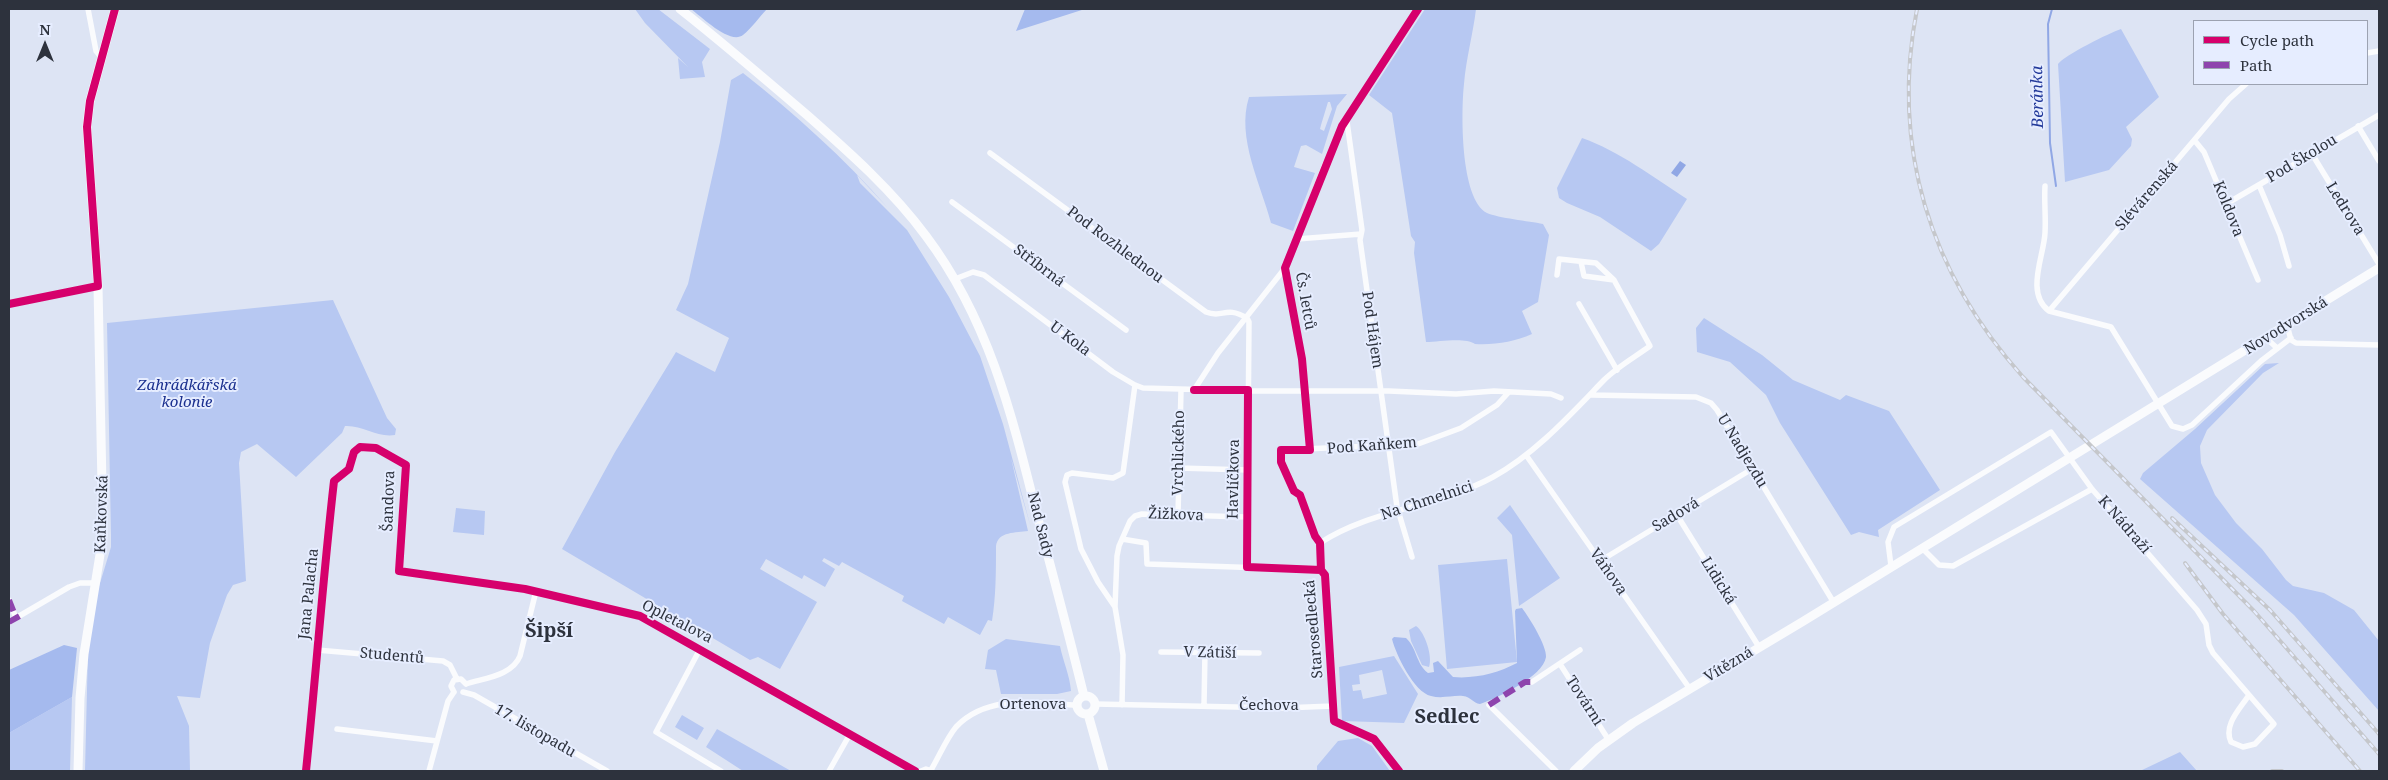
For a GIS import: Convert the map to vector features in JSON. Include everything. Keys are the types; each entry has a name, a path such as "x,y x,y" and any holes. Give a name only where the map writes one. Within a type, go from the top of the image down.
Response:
{"street":[{"path":"88,9 96,50 100,60"},
{"path":"100,60 115,9"},
{"name":"Nad Sady","path":"680,9 739,56 876,179 926,236 955,279 992,356 1009,405 1084,696"},
{"name":"Kaňkovská","path":"78,771 81,680 103,536 98,286 87,127 90,101 100,60"},
{"name":"Slévárenská","path":"2049,311 2229,99 2245,85"},
{"name":"Pod Hájem","path":"1358,104 1349,114 1347,122 1361,234 1360,240 1380,392 1399,512 1412,558"},
{"name":"Pod Školou","path":"2226,204 2379,114"},
{"path":"2358,126 2379,161"},
{"name":"Koldova","path":"2195,141 2204,152 2258,280"},
{"name":"Pod Rozhlednou","path":"990,153 1206,312 1213,314 1232,311 1246,318"},
{"name":"Ledrova","path":"2312,154 2379,264"},
{"name":"Čs. letců","path":"1310,450 1305,391 1285,268 1326,164"},
{"path":"2259,185 2280,235 2289,266"},
{"path":"2045,186 2045,234 2036,278 2044,306 2049,311 2111,327 2172,426 2183,429 2192,425 2290,338"},
{"name":"Stříbrná","path":"952,202 1126,330"},
{"path":"1297,239 1361,234"},
{"name":"Na Chmelnici","path":"1320,544 1360,523 1457,494 1476,486 1526,456 1606,379 1650,346 1614,280 1596,263 1559,259 1557,275"},
{"path":"1582,262 1584,276 1614,280"},
{"path":"1194,390 1218,354 1285,268"},
{"name":"Novodvorská","path":"2050,471 2379,268"},
{"name":"U Kola","path":"955,279 973,272 984,275 1135,385 1153,389 1181,390 1380,392"},
{"path":"1578,304 1617,370"},
{"name":"Havlíčkova","path":"1246,318 1248,322 1247,567"},
{"path":"2286,325 2290,338 2296,343 2379,345"},
{"path":"2266,338 2277,348"},
{"path":"1115,607 1098,582 1081,549 1065,482 1067,475 1072,473 1113,478 1122,473 1135,385"},
{"name":"Vrchlického","path":"1178,516 1181,390"},
{"path":"1380,392 1456,394 1494,390 1508,393 1551,394 1561,398"},
{"name":"Pod Kaňkem","path":"1281,450 1389,447 1418,444 1457,430 1498,405 1508,393"},
{"name":"U Nadjezdu","path":"1591,395 1696,397 1706,400 1717,410 1834,603"},
{"path":"1891,566 1888,542 1894,527 2051,432 2092,489"},
{"name":"Jana Palacha","path":"306,771 334,481 349,469 354,452 360,447 376,448"},
{"name":"Šandova","path":"376,448 406,465 399,571"},
{"name":"Váňova","path":"1526,456 1690,689"},
{"path":"1179,468 1248,470"},
{"name":"Sadová","path":"1600,561 1752,469"},
{"name":"Vítězná","path":"1574,771 1608,739 2050,471"},
{"name":"K Nádraží","path":"1922,548 1939,565 1953,566 2092,489 2197,610 2206,624 2207,637 2213,653 2274,724 2252,746 2243,747 2231,742 2228,735 2229,727 2249,695"},
{"name":"Starosedlecká","path":"1300,495 1315,536 1320,544 1322,570 1325,575 1333,706"},
{"name":"Žižkova","path":"1122,539 1135,516 1142,514 1247,517"},
{"name":"Lidická","path":"1677,515 1759,647"},
{"path":"1122,704 1123,654 1115,607 1118,546 1122,539 1146,543 1147,564 1322,570"},
{"name":"Opletalova","path":"399,571 536,591 640,616 915,771"},
{"path":"9,622 74,585 95,583"},
{"path":"466,684 500,674 516,664 520,656 536,591"},
{"path":"9,600 16,618"},
{"name":"Studentů","path":"317,650 443,661 450,665 456,679"},
{"name":"Opletalova","path":"700,650 656,732 721,771"},
{"name":"Tovární","path":"1532,682 1580,650"},
{"name":"V Zátiší","path":"1161,652 1259,653"},
{"path":"1204,705 1205,652"},
{"name":"Tovární","path":"1560,664 1608,739"},
{"path":"429,771 448,701 454,692 452,684 456,679 461,679 466,684"},
{"path":"454,692 464,692 466,684"},
{"name":"17. listopadu","path":"464,692 474,695 607,771"},
{"path":"1084,696 1093,698 1095,704 1094,710 1088,714 1080,712 1076,705 1078,700 1084,696"},
{"name":"Ortenova","path":"931,771 955,728 968,716 984,708 1010,703 1076,705"},
{"name":"Čechova","path":"1095,704 1283,708 1333,706"},
{"path":"1489,705 1556,771"},
{"path":"1333,706 1334,721 1374,739 1399,771"},
{"path":"1088,714 1104,771"},
{"path":"337,729 437,741"},
{"path":"829,771 850,734"},
{"path":"922,771 931,771"}],"green space":[{"path":"635,9 658,9 710,49 702,62 705,77 680,79 678,58 688,67 645,23"},
{"path":"1425,9 1476,9 1465,75 1463,133 1467,173 1478,205 1492,215 1543,224 1549,235 1538,302 1522,311 1532,334 1518,339 1490,344 1475,344 1459,340 1426,342 1414,253 1415,242 1411,236 1392,113 1369,95"},
{"path":"2121,29 2159,97 2126,127 2132,139 2131,146 2109,170 2065,182 2058,64 2078,50"},
{"path":"743,73 800,121 857,176 860,183 907,230 949,297 980,356 1003,424 1031,528 1011,458 1028,531 1004,535 997,541 992,621 988,620 980,635 948,617 944,624 902,601 904,596 842,562 839,566 824,558 822,561 835,569 825,587 804,575 802,579 766,559 760,569 817,602 780,669 758,657 750,660 562,549 615,452 676,352 715,372 729,338 676,310 688,284 720,142 731,80"},
{"path":"1347,94 1337,106 1322,154 1306,145 1301,146 1294,167 1315,173 1293,231 1271,223 1251,161 1248,145 1246,113 1249,97","holes":["1328,102 1330,102 1332,109 1324,131 1320,129"]},
{"path":"1582,138 1623,157 1687,199 1659,244 1651,251 1600,217 1559,198 1557,188"},
{"name":"Zahrádkářská kolonie","path":"333,300 387,418 396,429 395,435 382,435 358,427 345,426 342,433 296,477 257,444 241,452 239,463 246,581 233,585 227,595 210,643 200,698 177,696 189,726 190,771 85,771 88,649 97,593 111,547 107,323"},
{"path":"1704,318 1762,355 1793,380 1840,400 1846,395 1889,411 1940,490 1878,530 1879,537 1859,532 1851,535 1780,423 1766,395 1730,362 1697,352 1696,328"},
{"path":"2279,363 2263,373 2207,430 2200,446 2201,463 2215,495 2236,523 2262,549 2286,580 2293,586 2324,593 2354,610 2379,641 2379,711 2294,615 2140,479 2143,473 2195,429 2265,364"},
{"path":"1510,505 1560,578 1519,606 1512,535 1497,518"},
{"path":"456,508 485,511 484,535 453,532"},
{"path":"1507,559 1517,662 1447,669 1438,565"},
{"path":"1416,626 1427,645 1430,657 1429,667 1422,665 1411,641 1409,630"},
{"path":"1006,639 1060,646 1071,691 1057,694 1001,694 996,670 985,669 988,650"},
{"path":"1394,656 1418,694 1404,723 1342,721 1339,667","holes":["1382,670 1387,694 1363,699 1361,690 1353,691 1352,685 1360,684 1359,675"]},
{"path":"72,697 70,771 9,771 9,733"},
{"path":"682,715 704,728 697,740 675,727"},
{"path":"717,729 791,771 743,771 706,747"},
{"path":"1358,738 1372,746 1390,771 1317,771 1317,766 1338,741"},
{"path":"2180,752 2197,771 2140,771"}],"shaded area":[{"path":"691,9 767,9 743,35 737,37 716,29"},
{"path":"1025,9 1085,9 1016,31"},
{"path":"1680,161 1686,165 1677,177 1671,173"},
{"path":"1522,608 1544,646 1546,657 1543,665 1537,672 1518,686 1480,704 1463,696 1431,696 1418,688 1397,654 1392,639 1394,637 1406,638 1410,642 1421,665 1428,673 1434,672 1433,663 1438,661 1453,677 1470,677 1486,674 1502,670 1517,663 1515,611"},
{"path":"64,645 77,648 72,697 9,733 9,670"}],"waterway":[{"name":"Beránka","path":"2052,9 2048,24 2050,143 2056,186"}],"railway":[{"path":"1917,9 1910,60 1909,110 1914,159 1925,206 1941,251 1963,295 1991,337 2023,377 2254,611 2379,754"},
{"path":"2172,518 2270,610 2379,734"},
{"path":"2185,563 2223,614 2360,771"},
{"path":"2272,771 2282,771"}],"marked path":[{"path":"9,600 16,618"},
{"path":"9,622 23,614"},
{"path":"1489,705 1525,682 1532,682"}],"cycle path":[{"path":"9,304 98,286 87,127 90,101 115,9"},
{"path":"1399,771 1374,739 1334,721 1325,575 1321,570 1320,543 1315,536 1300,495 1294,491 1281,462 1281,450 1310,450 1302,359 1285,268 1342,126 1418,9"},
{"path":"1194,390 1248,390 1247,567 1321,570"},
{"path":"306,771 334,481 349,469 354,452 360,447 376,448 406,465 399,571 525,589 640,616 915,771"}],"district":[{"name":"Šipší","path":"549,631"},
{"name":"Sedlec","path":"1447,717"}]}
